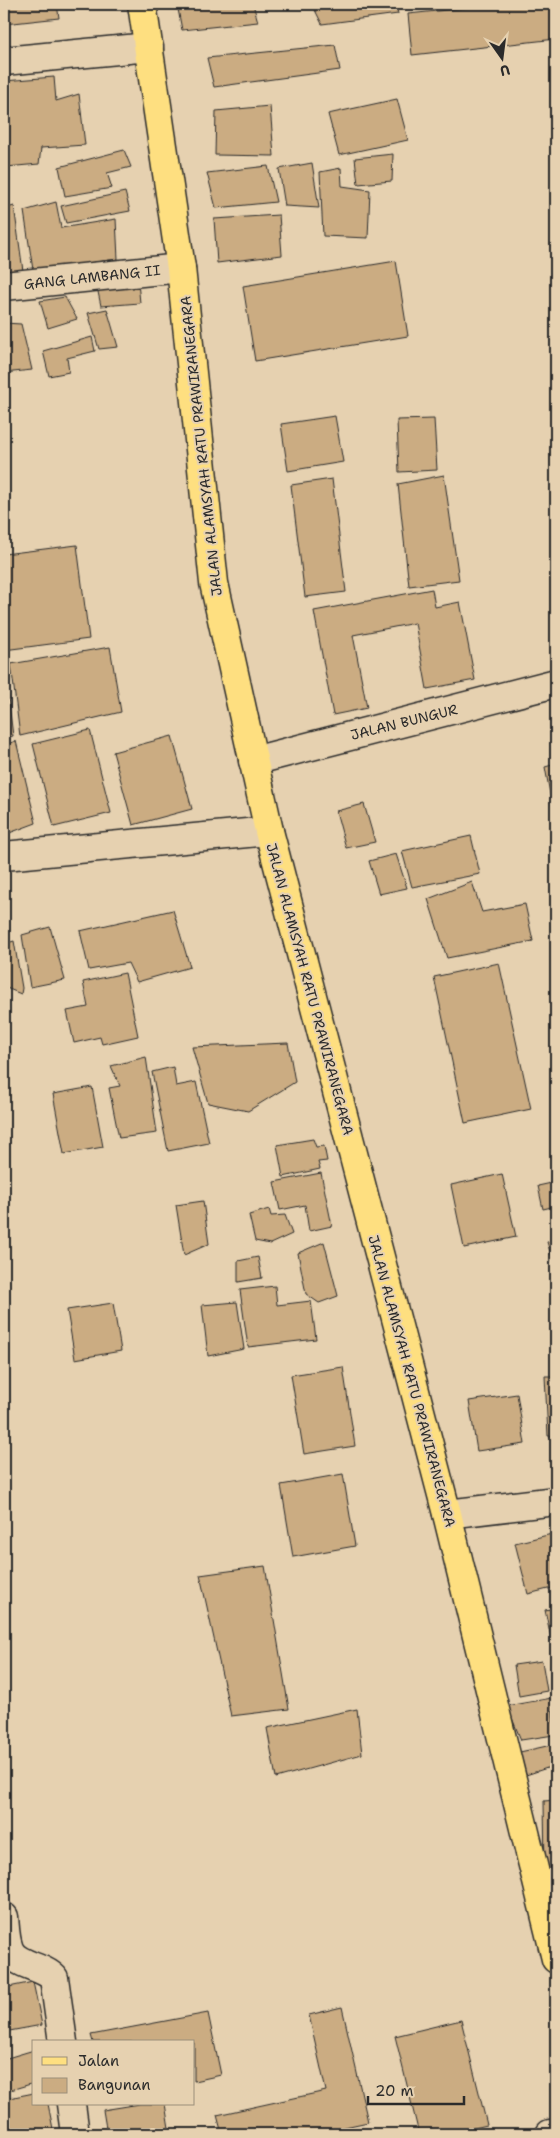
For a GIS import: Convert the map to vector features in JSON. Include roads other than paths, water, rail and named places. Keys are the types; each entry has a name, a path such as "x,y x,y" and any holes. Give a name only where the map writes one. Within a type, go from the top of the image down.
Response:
{"main road":[{"name":"JALAN ALAMSYAH RATU PRAWIRANEGARA","path":"142,4 181,268 214,583 269,831 447,1514 556,1959"}],"street":[{"path":"4,60 149,47"},
{"name":"GANG LAMBANG II","path":"4,286 181,268"},
{"name":"JALAN BUNGUR","path":"253,761 556,683"},
{"path":"4,856 269,831"},
{"path":"447,1514 556,1501"},
{"path":"4,1917 9,1948 14,1958 48,1972 54,1978 63,2040"},
{"path":"71,2106 75,2134"},
{"path":"550,2134 556,2134"}]}
